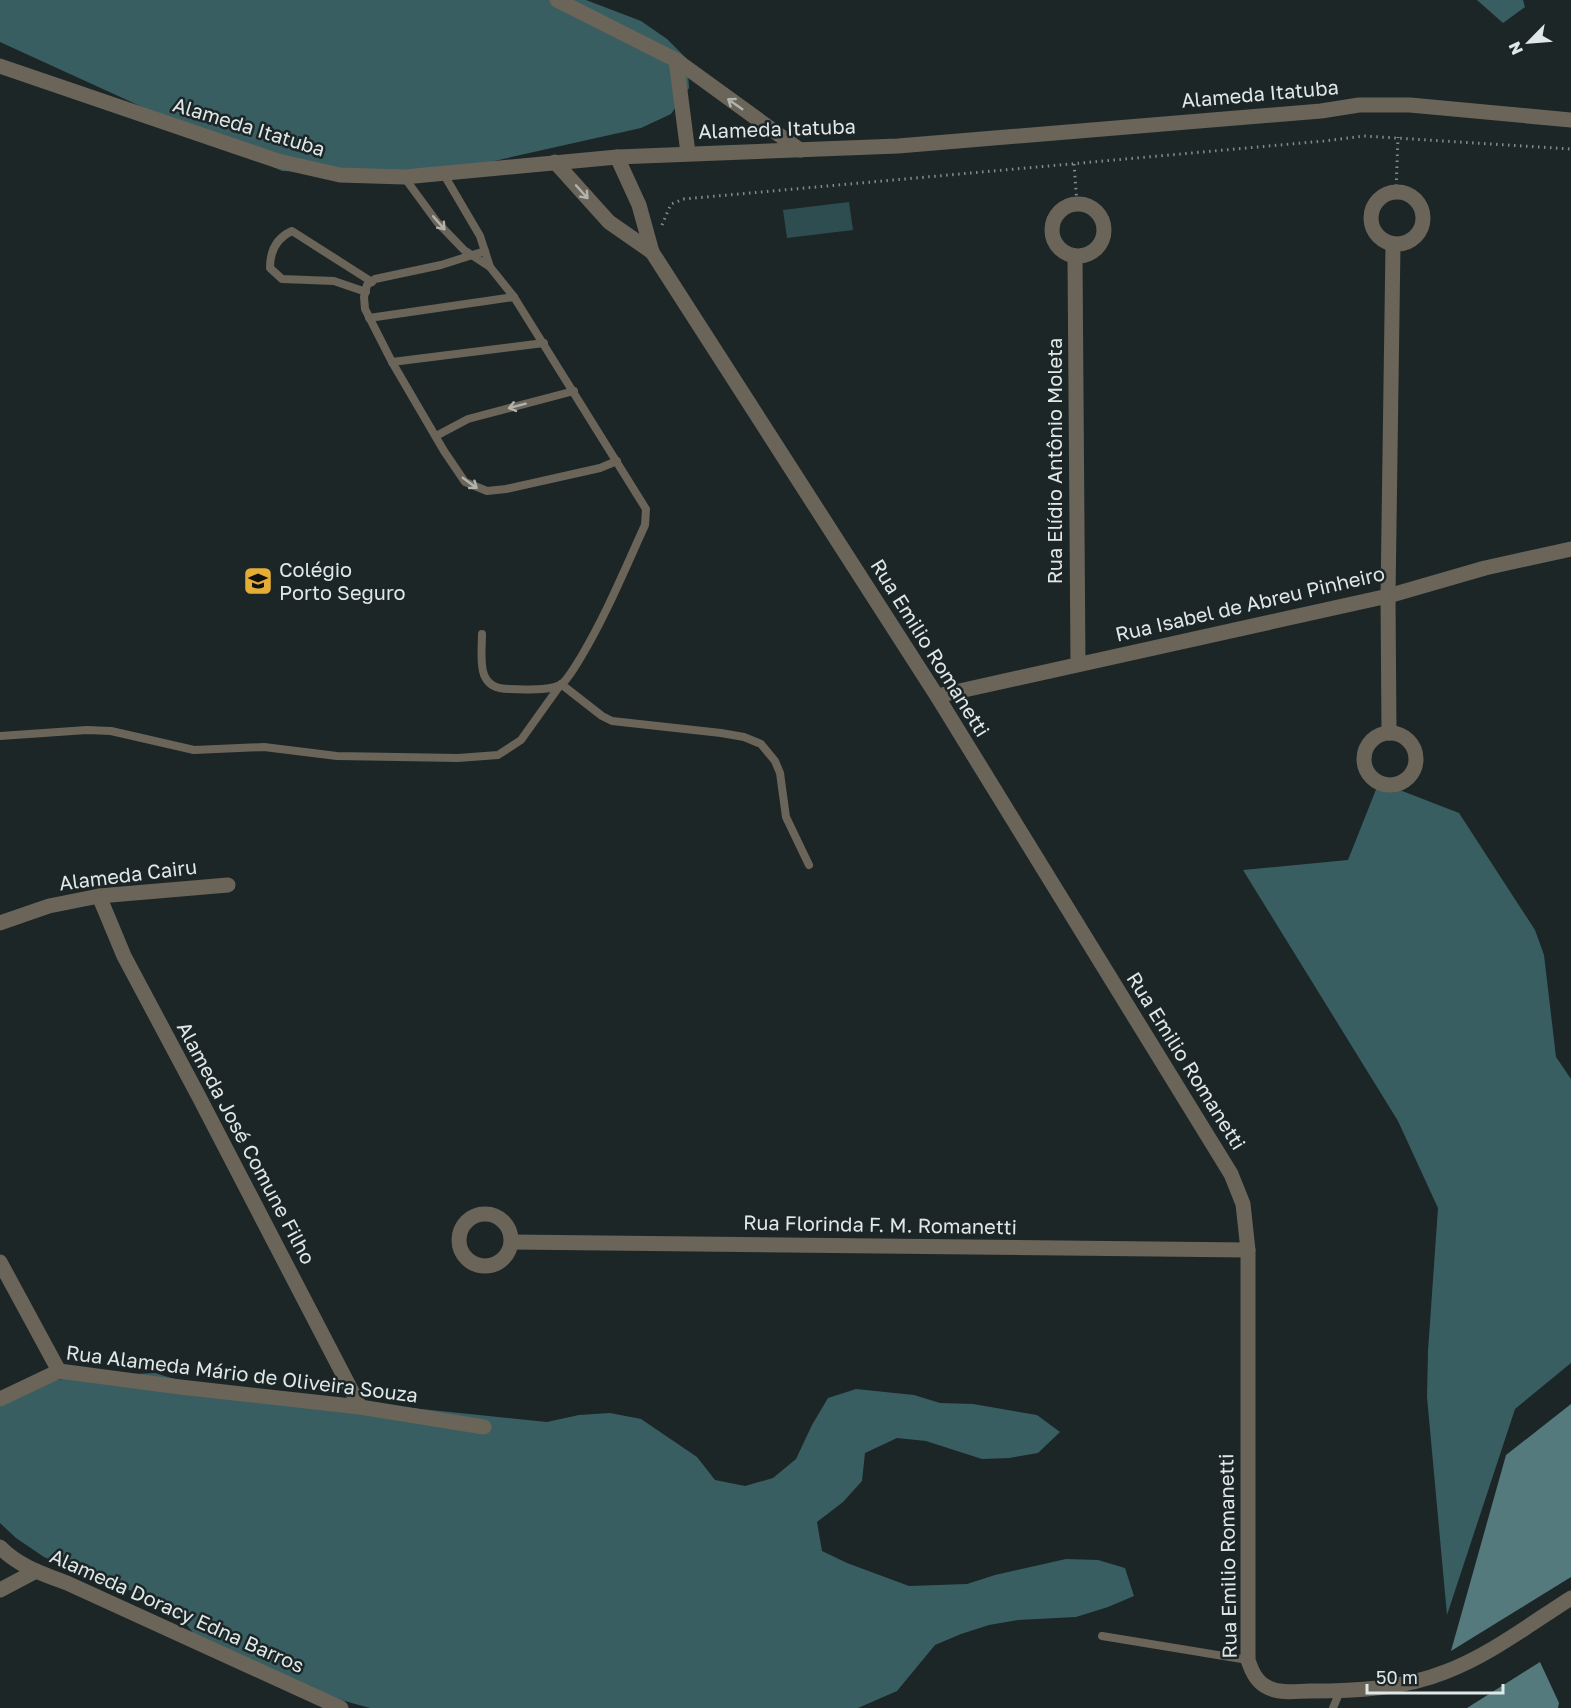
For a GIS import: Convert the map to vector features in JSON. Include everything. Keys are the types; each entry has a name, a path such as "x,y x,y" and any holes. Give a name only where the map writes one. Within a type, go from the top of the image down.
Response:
{"street":[{"path":"557,0 676,60 800,150"},
{"path":"676,60 688,153"},
{"name":"Alameda Itatuba","path":"0,66 278,161 340,175 404,177 617,157 898,146 1298,113 1359,105 1410,105 1571,120"},
{"name":"Rua Emilio Romanetti","path":"617,157 639,205 652,252 937,696 1231,1174 1243,1204 1248,1250 1248,1660 1252,1672 1259,1681 1280,1692 1340,1691 1416,1682 1446,1672 1482,1655 1571,1598"},
{"name":"Rua Emilio Romanetti","path":"555,162 609,222 652,252"},
{"path":"1396,192 1412,197 1419,203 1423,220 1421,228 1410,241 1393,244 1378,237 1373,230 1371,212 1380,198 1396,192"},
{"path":"1077,204 1086,205 1100,215 1104,232 1103,240 1098,248 1092,253 1075,257 1059,249 1052,233 1056,217 1061,210 1077,204"},
{"path":"1389,733 1388,596 1393,244"},
{"name":"Rua Elídio Antônio Moleta","path":"1075,257 1077,664"},
{"name":"Rua Isabel de Abreu Pinheiro","path":"937,696 1388,596 1485,568 1571,549"},
{"name":"Alameda Cairu","path":"0,923 49,906 99,896 228,885"},
{"name":"Alameda José Comune Filho","path":"99,896 124,956 360,1407"},
{"name":"Rua Florinda F. M. Romanetti","path":"512,1242 1248,1250"},
{"path":"0,1262 59,1371"},
{"name":"Rua Alameda Mário de Oliveira Souza","path":"0,1400 59,1371 360,1407 484,1426"},
{"name":"Alameda Doracy Edna Barros","path":"0,1546 8,1555 36,1571 341,1708"},
{"path":"0,1590 36,1571"}],"lane":[{"path":"443,173 480,236 490,267"},
{"path":"0,736 87,730 111,731 194,750 264,747 337,756 458,758 498,755 521,740 572,672 590,642 645,525 647,517 644,503 514,297 490,267 464,250 437,222 404,177"},
{"path":"366,292 334,281 282,279 270,268 270,254 283,235 292,231 372,282"},
{"path":"485,251 441,265 395,274 372,282 368,285 366,292 365,309 369,318 392,362 465,482 487,491 538,483 600,468 617,460"},
{"path":"369,318 514,297"},
{"path":"392,362 544,343"},
{"path":"436,436 468,420 574,391"},
{"path":"482,634 482,669 486,681 492,687 538,690 561,684"},
{"path":"561,684 602,716 612,721 721,732 744,737 760,744 776,761 780,773 786,818 809,865"},
{"path":"1102,1636 1248,1660"},
{"path":"1333,1708 1340,1691"}],"path":[{"path":"652,252 671,204 684,199 1364,136 1571,150"},
{"path":"1396,192 1398,137"},
{"path":"1074,164 1077,204"}],"shaded area":[{"path":"0,0 586,0 641,21 667,39 687,59 689,88 671,114 641,128 405,181 390,175 282,171 0,42"},
{"path":"1477,0 1523,0 1525,7 1503,23"},
{"path":"849,202 853,230 787,238 783,210"},
{"path":"1379,782 1459,813 1535,930 1544,955 1556,1057 1571,1079 1571,1363 1515,1409 1447,1615 1427,1397 1438,1208 1398,1121 1243,870 1348,860"},
{"path":"155,1373 181,1381 183,1384 547,1422 579,1415 610,1413 641,1419 697,1457 715,1480 745,1486 773,1478 796,1459 828,1398 856,1389 914,1395 940,1403 973,1404 1037,1415 1060,1432 1038,1453 1009,1458 982,1459 926,1441 897,1438 865,1453 862,1481 843,1502 817,1522 822,1551 847,1563 909,1586 967,1584 995,1575 1066,1559 1098,1560 1125,1568 1134,1596 1076,1617 1018,1620 989,1625 961,1634 935,1645 897,1691 858,1708 370,1708 341,1700 200,1641 161,1599 107,1584 44,1557 16,1538 0,1523 0,1392 40,1382 77,1377"},
{"path":"1571,1404 1571,1577 1451,1651 1506,1455"},
{"path":"1540,1662 1559,1703 1558,1708 1467,1708"}],"place":[{"name":"Colégio Porto Seguro","path":"258,581"}]}
